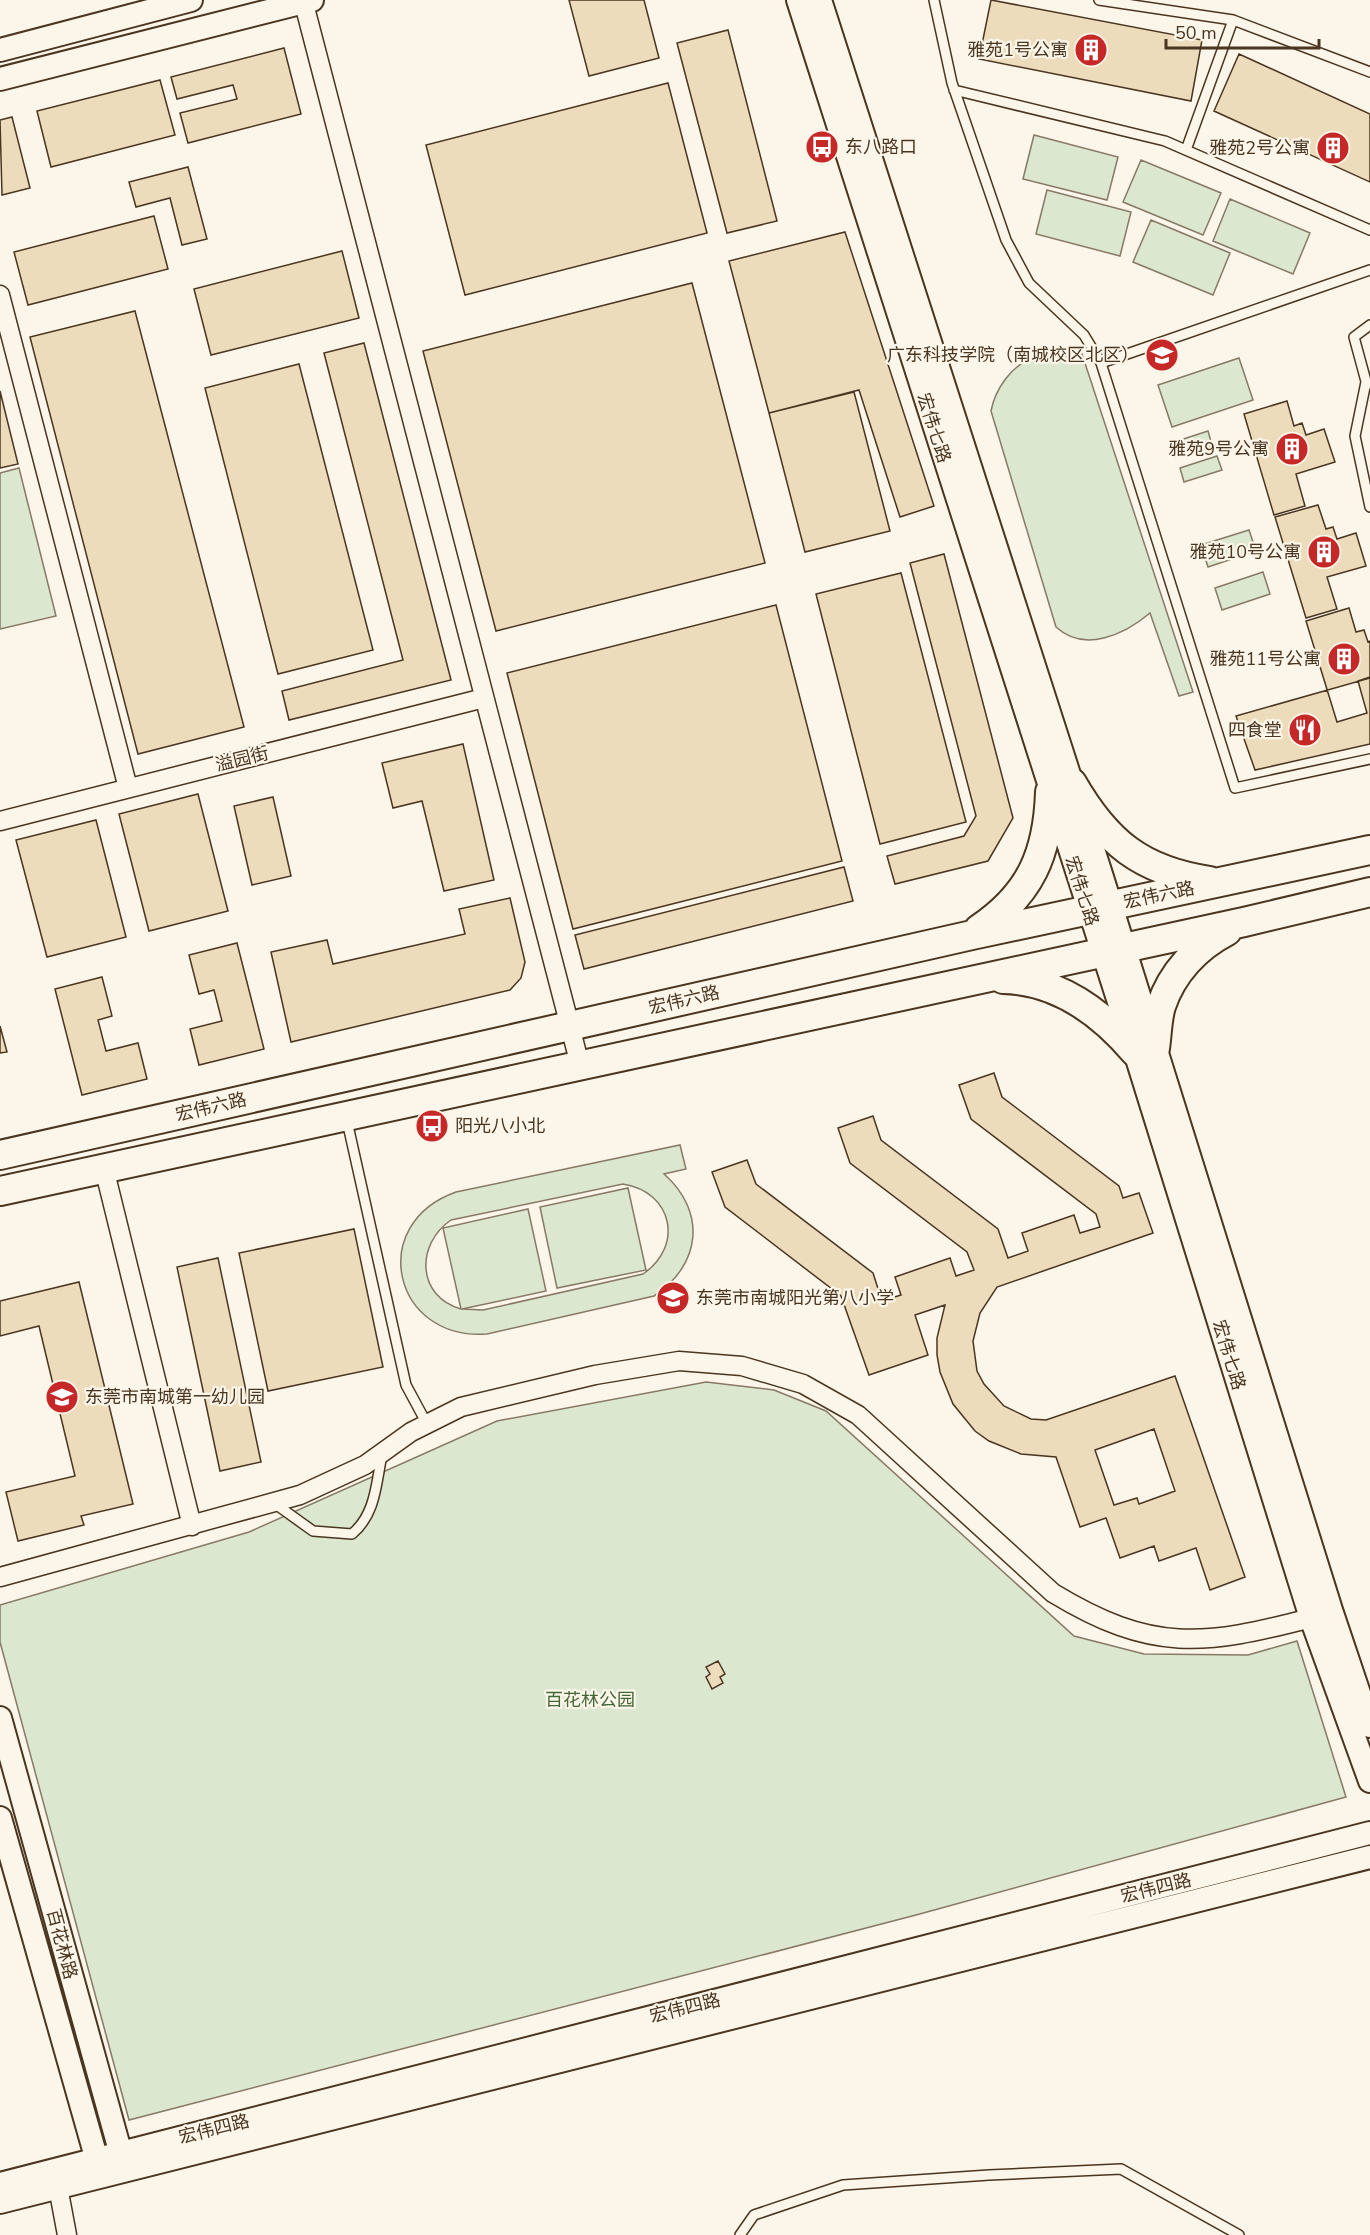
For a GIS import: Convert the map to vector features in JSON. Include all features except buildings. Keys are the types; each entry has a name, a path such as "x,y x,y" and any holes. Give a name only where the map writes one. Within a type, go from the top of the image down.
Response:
{"main road":[{"path":"972,934 1000,915 1023,890 1040,860 1061,788 1125,848 1148,864 1184,877 1221,882"},
{"name":"宏伟六路","path":"0,1155 972,934 1370,850"},
{"name":"宏伟六路","path":"0,1191 1244,922 1370,892"},
{"path":"980,979 1016,980 1051,988 1083,1003 1145,1050 1160,1007 1179,970 1208,941 1244,922"}],"street":[{"path":"0,50 191,0"},
{"name":"宏伟七路","path":"798,0 1061,788"},
{"name":"宏伟七路","path":"820,0 1112,949 1370,1726"},
{"path":"0,79 306,1 580,1065"},
{"path":"0,295 128,788"},
{"name":"溢园街","path":"0,821 484,698"},
{"name":"宏伟七路","path":"1145,1050 1311,1618 1370,1781"},
{"path":"104,1168 192,1526"},
{"path":"0,1577 192,1526 311,1490 365,1465 427,1424 461,1407 595,1375 679,1361 742,1366 803,1384 858,1415 1053,1593 1090,1615 1130,1631 1173,1639 1210,1640 1247,1635 1311,1618"},
{"name":"百花林路","path":"0,1718 122,2161"},
{"name":"百花林路","path":"0,1818 99,2167"},
{"name":"宏伟四路","path":"0,2184 99,2167 1370,1833"},
{"name":"宏伟四路","path":"122,2161 1370,1857"},
{"name":"宏伟四路","path":"0,2202 58,2187 99,2167"},
{"path":"58,2187 67,2235"}],"lane":[{"path":"934,0 954,90 1006,240 1029,283 1084,335 1101,363 1235,789 1370,759"},
{"path":"1099,0 1233,20 1370,72"},
{"path":"1186,150 1233,20"},
{"path":"954,90 1165,141 1370,230"},
{"path":"1101,363 1370,270"},
{"path":"1370,326 1354,337 1368,386 1355,436 1370,507"},
{"path":"346,1115 406,1385 427,1424"},
{"path":"274,1503 313,1531 338,1535 352,1533 364,1524 371,1510 382,1453"},
{"path":"740,2235 754,2215 843,2185 1121,2169 1239,2235"}],"green space":[{"path":"1034,135 1118,157 1107,200 1023,179"},
{"path":"1141,160 1221,193 1203,235 1123,202"},
{"path":"1047,190 1131,212 1120,256 1036,234"},
{"path":"1230,199 1310,233 1293,274 1213,241"},
{"path":"1151,220 1230,253 1213,295 1133,262"},
{"path":"1082,354 1193,692 1179,696 1150,613 1116,634 1091,640 1067,635 1056,627 991,411 1001,386 1019,365 1035,358"},
{"path":"1239,358 1253,400 1172,427 1158,385"},
{"path":"1208,431 1212,445 1175,457 1171,443"},
{"path":"1217,456 1222,470 1184,482 1180,468"},
{"path":"19,468 56,616 0,629 0,473"},
{"path":"1249,530 1256,551 1208,567 1201,545"},
{"path":"1263,572 1270,594 1222,610 1215,588"},
{"path":"680,1145 686,1169 664,1174 678,1189 687,1205 692,1221 693,1238 689,1254 681,1269 670,1283 654,1296 487,1334 455,1331 430,1319 412,1301 403,1278 401,1253 410,1229 428,1208 456,1192","holes":["623,1184 640,1189 653,1198 662,1209 667,1222 668,1235 664,1249 656,1262 643,1274 483,1310 462,1309 546,1291 528,1209 443,1228 461,1309 446,1302 436,1293 429,1281 426,1269 431,1242 440,1230 451,1220"]},
{"path":"628,1188 646,1270 557,1288 540,1207"},
{"name":"百花林公园","path":"706,1382 774,1390 826,1411 1074,1636 1144,1654 1248,1655 1297,1641 1346,1797 916,1915 129,2120 0,1642 0,1605 249,1532 497,1421"}],"place":[{"name":"雅苑1号公寓","path":"1091,50"},
{"name":"东八路口","path":"822,147"},
{"name":"雅苑2号公寓","path":"1333,148"},
{"name":"广东科技学院（南城校区北区）","path":"1162,355"},
{"name":"雅苑9号公寓","path":"1292,449"},
{"name":"雅苑10号公寓","path":"1324,552"},
{"name":"雅苑11号公寓","path":"1344,659"},
{"name":"四食堂","path":"1305,730"},
{"name":"阳光八小北","path":"432,1126"},
{"name":"东莞市南城阳光第八小学","path":"673,1298"},
{"name":"东莞市南城第一幼儿园","path":"62,1397"}]}
